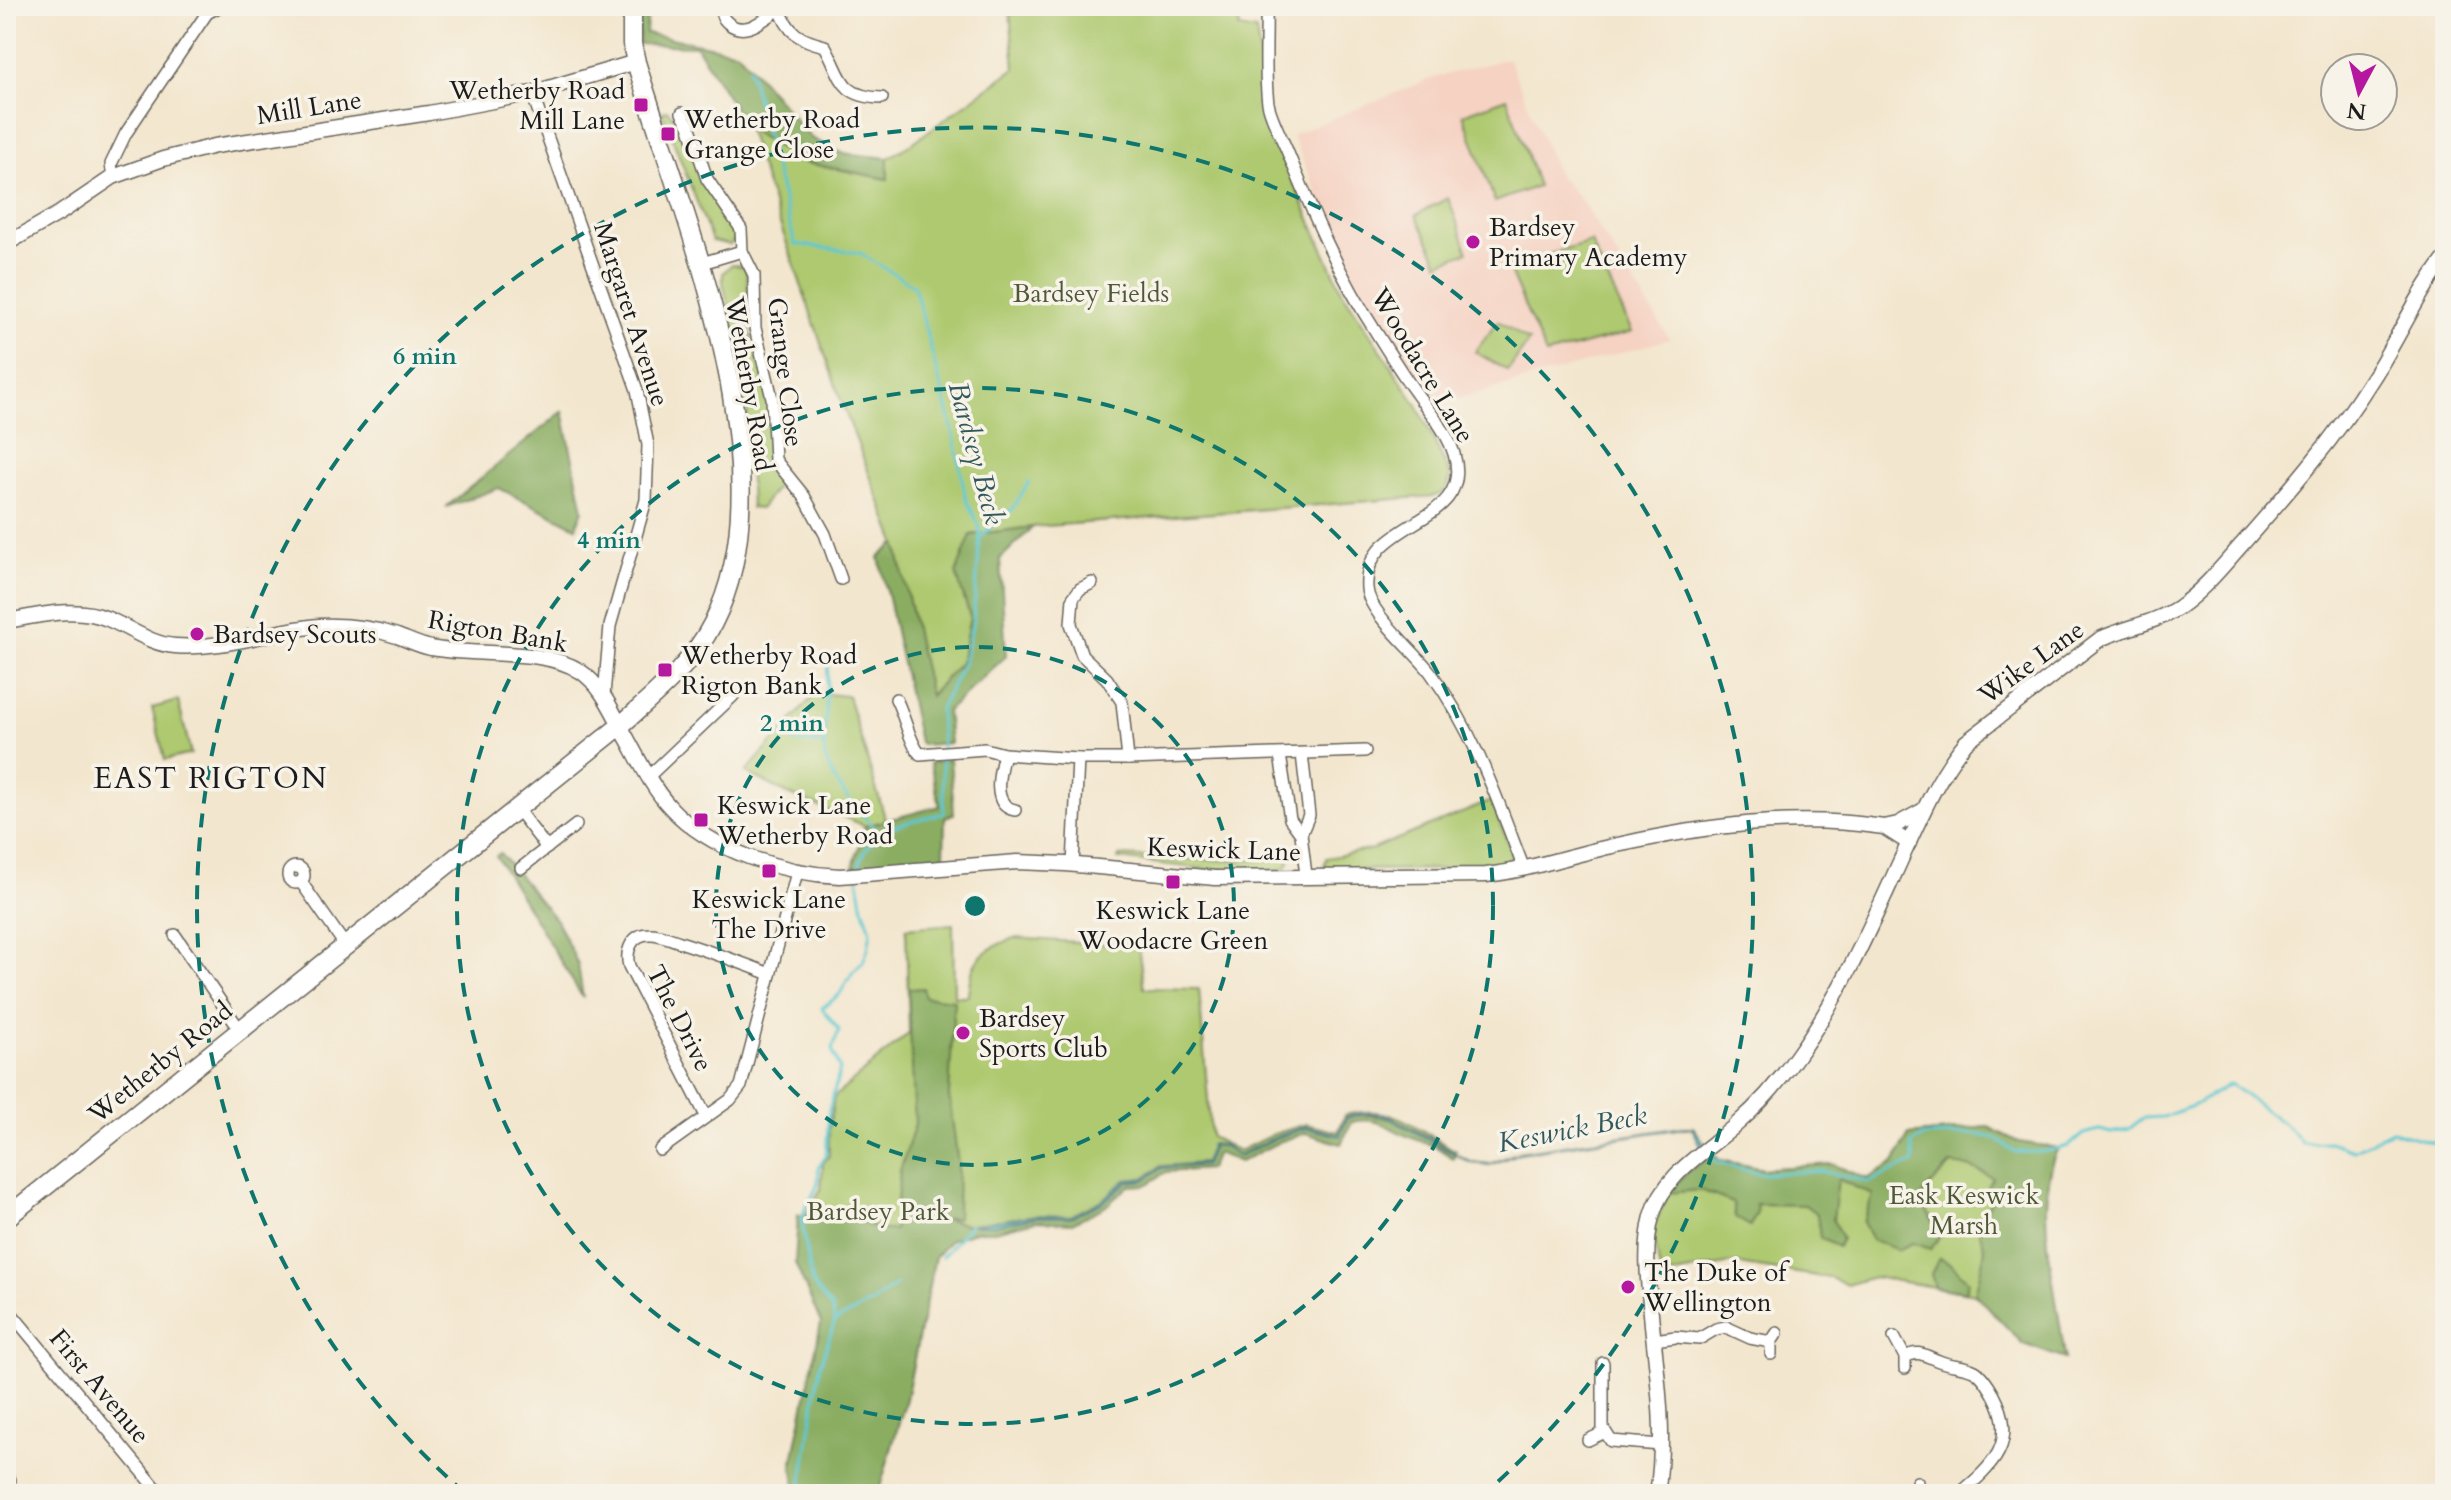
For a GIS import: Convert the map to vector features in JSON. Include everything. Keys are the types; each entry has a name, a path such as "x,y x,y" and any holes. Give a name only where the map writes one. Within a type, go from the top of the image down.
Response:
{"main road":[{"name":"Wetherby Road","path":"6,1218 620,726 671,679 696,651 713,622 735,561 742,494 731,394 702,263 636,62 632,44 632,6"}],"street":[{"path":"113,177 111,164 114,154 132,123 207,13 220,6"},
{"path":"721,6 725,20 739,28 755,26 780,7 794,34 805,41 825,46 838,76 850,88 865,96 882,98"},
{"name":"Woodacre Lane","path":"1266,6 1268,104 1305,195 1363,311 1445,434 1457,467 1455,489 1448,499 1379,548 1368,574 1369,601 1375,612 1412,648 1431,672 1466,727 1490,779 1524,869"},
{"name":"Mill Lane","path":"6,244 113,177 163,159 215,146 429,113 532,93 636,62"},
{"name":"Margaret Avenue","path":"532,93 637,390 647,435 646,500 610,626 604,695"},
{"name":"Grange Close","path":"682,113 707,179 741,229 742,251 754,275 755,328 772,398 775,460 804,496 825,534 841,579"},
{"path":"702,263 742,251"},
{"name":"Wike Lane","path":"1657,1494 1661,1445 1659,1389 1647,1254 1653,1213 1666,1186 1772,1090 1821,1022 1851,968 1922,811 1952,759 1983,727 2100,639 2165,616 2182,605 2229,559 2351,410 2391,350 2429,279 2445,259"},
{"path":"1092,583 1080,589 1073,598 1071,624 1082,655 1107,679 1122,702 1128,759"},
{"name":"Rigton Bank","path":"6,621 69,612 89,613 108,618 157,642 176,646 222,644 310,627 357,627 394,635 430,648 498,653 568,665 581,672 604,695 620,726"},
{"path":"649,776 733,696"},
{"path":"896,699 916,751 920,754 985,749 1004,754 1128,759 1365,751"},
{"name":"Keswick Lane","path":"620,726 670,807 716,844 797,872 857,874 1017,862 1215,878 1486,875 1524,869 1620,844 1727,826 1840,821 1884,827 1909,843"},
{"path":"1004,754 999,776 1001,801 1007,808 1015,810"},
{"path":"1301,834 1309,815 1302,754"},
{"path":"1280,755 1290,819 1301,834 1306,875"},
{"path":"1073,865 1078,759"},
{"path":"517,809 547,848"},
{"path":"1884,827 1911,819 1922,811"},
{"path":"521,868 576,825"},
{"name":"The Drive","path":"660,1150 730,1100 741,1086 797,872"},
{"path":"301,882 345,945"},
{"name":"The Drive","path":"706,1116 629,966 630,945 640,936 653,934 770,974"},
{"path":"175,935 240,1030"},
{"name":"First Avenue","path":"6,1307 161,1494"},
{"path":"1654,1340 1676,1337 1699,1339 1726,1327 1750,1338 1773,1343"},
{"path":"1894,1337 1905,1363 1914,1352 1977,1372 1992,1391 2003,1413 2002,1445 1990,1468 1959,1494"},
{"path":"1603,1363 1603,1428 1611,1441 1661,1445"},
{"path":"1588,1440 1605,1432"},
{"path":"1561,1494 1576,1491 1587,1494"}],"shaded area":[{"name":"Bardsey Primary Academy","path":"1508,58 1558,175 1581,200 1670,339 1440,404 1417,379 1361,296 1292,135 1433,78"}],"green space":[{"path":"639,6 648,6 646,33 738,52 811,138 841,153 888,158 888,179 802,162 747,128 696,46 639,44"},
{"name":"Bardsey Fields","path":"1018,6 1248,6 1241,15 1239,28 1256,31 1263,111 1277,145 1342,291 1417,405 1451,476 1446,491 1435,496 1033,527 971,535 973,621 961,662 929,696 896,543 840,398 747,128 802,162 887,179 888,158 1015,68 1010,12"},
{"path":"1507,98 1538,186 1495,202 1463,114"},
{"path":"667,110 682,126 701,178 738,235 730,245 712,241 662,112"},
{"path":"1448,198 1468,252 1439,263 1416,215"},
{"path":"1591,242 1632,332 1546,355 1508,267"},
{"path":"732,264 745,267 747,274 751,334 770,413 769,465 779,484 760,509 751,508 746,385 723,282 723,273"},
{"path":"1498,321 1529,341 1508,371 1475,352"},
{"path":"563,411 583,510 576,527 499,488 446,507"},
{"path":"1033,527 1000,559 1006,656 947,711 950,743 922,745 879,557 896,543 930,696 961,662 970,617 956,573 971,535"},
{"path":"816,693 848,696 886,821 865,826 786,793 746,772"},
{"path":"178,701 191,754 165,760 152,708"},
{"path":"950,759 954,814 945,817 944,858 853,867 865,826 940,806 930,763"},
{"path":"1491,801 1511,850 1511,860 1506,866 1484,869 1329,870 1324,867 1326,858 1373,849"},
{"path":"500,853 556,920 578,964 583,998 496,856"},
{"path":"1119,856 1238,861 1287,857 1289,862 1286,868 1277,870 1205,869 1118,859"},
{"name":"Bardsey Sports Club","path":"953,924 954,996 968,996 971,973 985,952 1014,938 1138,946 1144,988 1199,989 1211,1137 1239,1151 1274,1134 1306,1124 1338,1132 1345,1115 1377,1112 1391,1115 1404,1120 1456,1151 1385,1114 1346,1117 1339,1135 1306,1127 1238,1155 1223,1145 1204,1163 1161,1166 1144,1179 1126,1180 1101,1201 1071,1216 1036,1215 968,1225 939,1218 932,1246 806,1222 808,1211 821,1189 823,1163 829,1156 834,1097 909,1033 906,928"},
{"path":"923,988 925,997 954,1000 949,1096 958,1163 957,1218 944,1219 968,1225 993,1225 1036,1217 1071,1217 1102,1203 1127,1182 1144,1180 1162,1168 1205,1165 1212,1145 1223,1146 1238,1156 1306,1128 1340,1136 1347,1118 1362,1116 1376,1116 1403,1124 1455,1153 1453,1159 1437,1147 1381,1123 1352,1122 1341,1144 1306,1133 1279,1142 1240,1162 1217,1153 1209,1169 1166,1172 1146,1185 1129,1186 1105,1207 1072,1223 1036,1221 994,1231 977,1231 950,1240 935,1257 906,1399 878,1494 797,1494 792,1465 821,1323 795,1263 798,1215 844,1214 881,1230 894,1230 900,1171 915,1124 908,989"},
{"name":"Eask Keswick Marsh","path":"1988,1127 2018,1142 2058,1148 2050,1169 2046,1222 2065,1359 2023,1344 1975,1294 1873,1277 1847,1285 1830,1278 1731,1263 1665,1276 1665,1272 1660,1272 1655,1225 1668,1193 1687,1172 1714,1155 1719,1160 1763,1169 1832,1164 1867,1179 1894,1163 1909,1135"},
{"path":"1988,1127 2018,1142 2058,1148 2050,1169 2046,1222 2065,1359 2023,1344 1975,1294 1985,1250 1977,1223 1995,1195 1987,1187 1993,1178 1978,1170 1951,1164 1920,1200 1941,1235 1931,1249 1912,1243 1898,1250 1872,1240 1863,1222 1873,1195 1838,1179 1833,1220 1842,1238 1838,1247 1820,1238 1817,1214 1805,1205 1756,1204 1757,1213 1750,1226 1735,1217 1733,1203 1700,1190 1668,1193 1687,1172 1714,1155 1719,1160 1763,1169 1832,1164 1867,1179 1894,1163 1909,1135"},
{"path":"1939,1258 1952,1265 1968,1281 1965,1292 1935,1287 1931,1274"}],"water":[{"path":"1364,1112 1385,1114 1471,1162 1490,1164 1519,1152 1683,1127 1693,1127 1704,1142 1701,1145 1692,1128 1683,1128 1519,1153 1490,1165 1471,1163 1384,1115 1364,1113 1347,1118 1340,1136 1306,1128 1238,1156 1223,1146 1212,1145 1205,1165 1162,1168 1144,1180 1127,1182 1102,1203 1071,1217 1036,1217 993,1225 968,1225 1036,1215 1071,1216 1101,1201 1126,1180 1144,1178 1161,1167 1204,1163 1211,1144 1223,1145 1238,1155 1276,1137 1306,1126 1339,1135 1346,1117"}],"waterway":[{"name":"Bardsey Beck","path":"749,68 795,244 860,253 914,286 953,431 966,499 979,525 980,537 973,621 963,664 940,709 942,750"},
{"path":"980,537 1013,508 1029,482"},
{"path":"828,661 824,752 831,773 843,792 877,833"},
{"path":"797,729 824,746"},
{"path":"782,735 798,743 817,743"},
{"name":"Bardsey Beck","path":"858,871 863,855 879,835 890,828 944,813 942,758"},
{"name":"Bardsey Beck","path":"835,1321 832,1309 812,1283 802,1222 815,1191 818,1168 826,1156 829,1110 840,1069 832,1050 839,1030 822,1008 839,995 863,962 871,931 858,878"},
{"name":"Keswick Beck","path":"1712,1156 1716,1162 1762,1174 1821,1171 1869,1182 1914,1162 1911,1145 1924,1136 1973,1134 1995,1138 2016,1152 2041,1152 2069,1146 2083,1134 2100,1130 2111,1133 2129,1129 2143,1118 2163,1117 2195,1105 2230,1084 2288,1127 2302,1143 2329,1142 2354,1150 2392,1131 2445,1146"},
{"name":"Keswick Beck","path":"942,1257 970,1225"},
{"name":"Keswick Beck","path":"800,1494 820,1366 835,1321 873,1302 897,1284"}],"place":[{"name":"Wetherby Road Mill Lane","path":"641,105"},
{"name":"Wetherby Road Grange Close","path":"668,134"},
{"name":"Bardsey Primary Academy","path":"1473,242"},
{"name":"Bardsey Scouts","path":"197,634"},
{"name":"Wetherby Road Rigton Bank","path":"665,670"},
{"name":"Keswick Lane Wetherby Road","path":"701,820"},
{"name":"Keswick Lane The Drive","path":"769,871"},
{"name":"Keswick Lane Woodacre Green","path":"1173,882"},
{"name":"Bardsey Sports Club","path":"963,1033"},
{"name":"The Duke of Wellington","path":"1628,1287"}],"district":[{"name":"EAST RIGTON","path":"211,778"}],"park label":[{"name":"Bardsey Park","path":"878,1211"}]}
